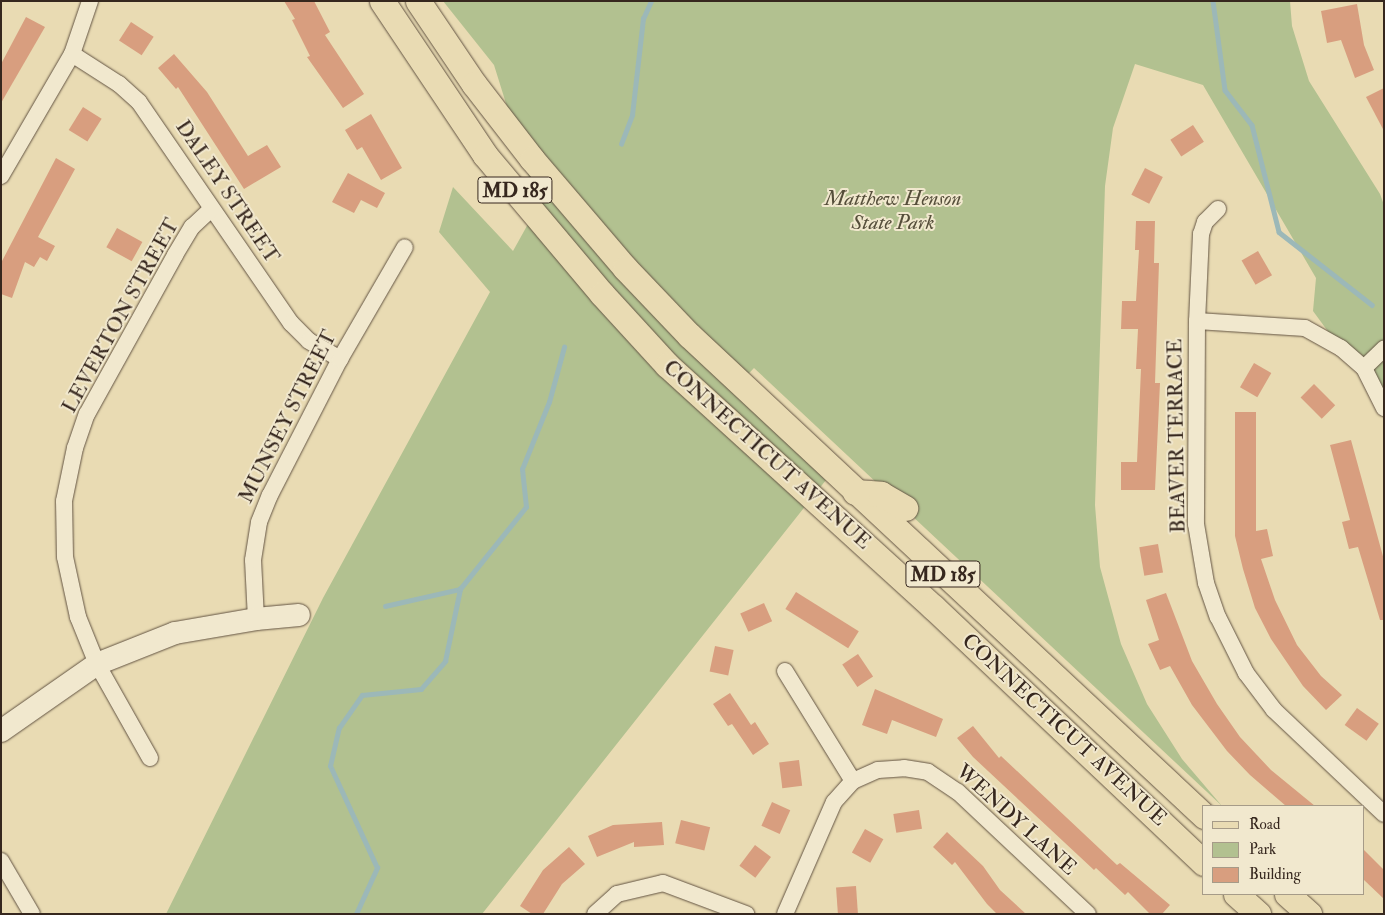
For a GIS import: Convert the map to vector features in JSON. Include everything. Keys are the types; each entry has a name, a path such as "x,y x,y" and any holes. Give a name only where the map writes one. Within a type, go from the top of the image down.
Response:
{"main road":[{"name":"CONNECTICUT AVENUE","path":"382,1 486,155 602,294 668,365 933,607 1202,861"},
{"name":"CONNECTICUT AVENUE","path":"418,1 474,84 532,159 625,268 689,335 1202,814"},
{"path":"847,484 881,494 905,508"},
{"path":"933,607 954,584"},
{"path":"1237,895 1258,914"},
{"path":"1288,895 1309,914"}],"street":[{"path":"1,176 72,54 90,1"},
{"name":"DALEY STREET","path":"72,54 119,84 139,102 179,156 211,208 291,323 309,341 340,359"},
{"name":"LEVERTON STREET","path":"150,758 97,664 78,617 66,557 64,501 75,448 87,414 175,255 192,227 211,208"},
{"name":"BEAVER TERRACE","path":"1218,209 1205,222 1201,234 1197,321 1196,524 1206,583 1218,617 1246,672 1274,710 1384,814"},
{"name":"MUNSEY STREET","path":"256,619 252,560 259,522 340,359 405,247"},
{"path":"1197,321 1306,328 1341,348 1364,368 1384,408"},
{"path":"1364,368 1384,350"},
{"path":"1,732 97,664 174,633 256,619 299,615"},
{"path":"785,671 853,781"},
{"name":"WENDY LANE","path":"785,914 828,814 853,781 878,770 904,768 928,772 958,792 1088,914"},
{"path":"1,861 32,914"},
{"path":"595,914 617,894 663,884 746,914"}],"green space":[{"name":"Matthew Henson State Park","path":"443,1 1290,1 1292,26 1309,81 1380,194 1384,205 1384,408 1313,311 1316,278 1203,85 1135,64 1113,128 1105,186 1095,505 1100,567 1121,644 1147,704 1182,759 1221,805 754,368 732,391 826,480 482,914 166,914 323,598 490,292 439,232 453,187 513,251 538,206 494,65"}],"building":[{"path":"284,1 314,1 330,32 325,35 364,94 343,108 307,57 310,56 292,20 295,19"},
{"path":"1357,4 1364,45 1374,70 1355,78 1341,40 1327,43 1321,11"},
{"path":"26,17 45,27 1,103 1,64"},
{"path":"131,22 154,37 142,55 119,40"},
{"path":"174,54 207,92 248,156 267,145 281,167 244,189 178,87 176,89 158,68"},
{"path":"1384,88 1384,131 1366,97"},
{"path":"83,107 102,119 87,142 69,130"},
{"path":"371,114 402,168 381,180 362,147 357,150 345,130"},
{"path":"1193,125 1204,142 1181,156 1170,140"},
{"path":"56,158 75,169 38,237 55,246 47,261 40,257 34,267 25,262 12,298 1,294 1,263"},
{"path":"1145,168 1163,177 1149,204 1131,195"},
{"path":"348,173 385,193 377,208 361,200 354,213 332,202"},
{"path":"1136,221 1155,221 1154,263 1159,263 1155,383 1160,383 1155,490 1121,490 1121,462 1137,462 1141,369 1136,369 1138,329 1121,329 1122,301 1136,301 1139,250 1135,250"},
{"path":"117,228 142,242 132,261 106,247"},
{"path":"1258,251 1272,275 1256,285 1242,260"},
{"path":"1254,363 1271,373 1257,397 1240,387"},
{"path":"1314,384 1335,405 1322,419 1301,397"},
{"path":"1235,412 1256,412 1256,531 1267,529 1273,556 1261,559 1275,600 1297,645 1321,676 1342,695 1326,710 1303,686 1271,639 1255,608 1243,569 1235,536"},
{"path":"1351,440 1384,560 1384,620 1380,620 1358,547 1349,549 1342,522 1350,520 1330,445"},
{"path":"1158,544 1163,573 1144,576 1139,547"},
{"path":"796,592 859,631 848,648 785,609"},
{"path":"1166,593 1192,661 1217,704 1240,737 1271,770 1314,805 1285,805 1250,775 1227,751 1192,705 1170,666 1160,670 1148,644 1159,640 1146,600"},
{"path":"764,603 772,621 748,632 740,614"},
{"path":"715,646 734,650 728,675 710,671"},
{"path":"858,654 873,676 857,687 842,665"},
{"path":"875,689 943,719 936,737 892,720 887,734 862,725"},
{"path":"730,693 751,725 755,722 769,744 753,755 732,724 728,726 713,704"},
{"path":"1357,708 1379,724 1366,741 1345,725"},
{"path":"973,726 999,758 1001,756 1117,865 1120,863 1170,905 1162,914 1150,914 1128,892 1125,895 1096,868 1094,870 973,757 957,738"},
{"path":"799,760 802,786 782,788 779,762"},
{"path":"772,802 790,810 780,834 761,826"},
{"path":"919,810 922,829 896,833 893,814"},
{"path":"681,820 710,827 704,851 675,843"},
{"path":"662,822 664,845 634,847 634,842 597,857 588,836 613,825"},
{"path":"865,829 883,839 870,863 852,853"},
{"path":"947,832 983,866 1000,890 1026,914 997,914 987,904 955,862 952,865 933,847"},
{"path":"755,845 771,857 755,878 739,866"},
{"path":"569,847 585,864 562,884 543,914 532,914 520,906 543,870"},
{"path":"1365,851 1384,870 1384,899 1365,881"},
{"path":"856,886 858,913 838,914 836,887"}],"waterway":[{"path":"621,144 632,115 643,19 651,1"},
{"path":"1213,1 1225,90 1252,125 1279,232 1372,305"},
{"path":"356,914 377,868 330,766 339,728 362,695 421,689 445,661 460,589 526,507 522,469 549,402 564,347"},
{"path":"385,606 460,589"}]}
